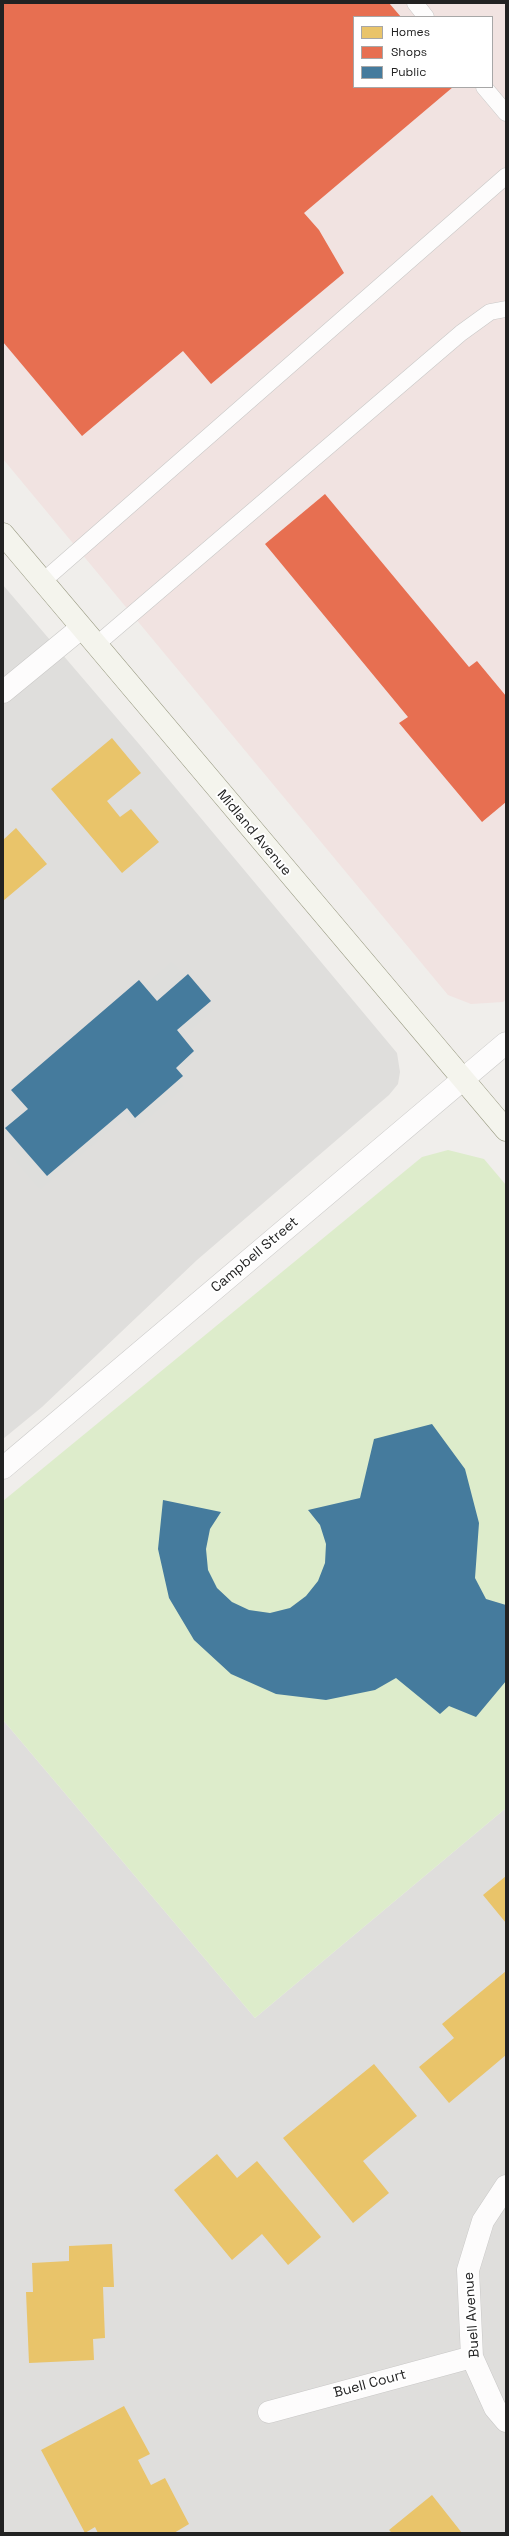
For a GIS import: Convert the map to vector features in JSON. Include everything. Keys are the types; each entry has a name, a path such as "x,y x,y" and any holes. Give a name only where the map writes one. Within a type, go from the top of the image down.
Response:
{"main road":[{"name":"Midland Avenue","path":"3,534 80,628 506,1130"}],"street":[{"path":"3,692 80,628"},
{"name":"Campbell Street","path":"3,1468 506,1043"},
{"name":"Buell Avenue","path":"506,2186 483,2221 468,2270 472,2357 495,2408 506,2421"},
{"name":"Buell Court","path":"269,2412 472,2357"}],"lane":[{"path":"415,3 425,16"},
{"path":"485,88 506,113"},
{"path":"42,582 506,176"},
{"path":"96,646 461,332 490,312 506,309"}],"shaded area":[{"path":"3,3 506,3 506,999 503,1002 471,1004 448,995 3,459"},
{"path":"3,585 139,744 397,1053 400,1072 398,1084 389,1095 197,1260 42,1407 3,1439"},
{"path":"172,962 213,1010 177,1042 192,1060 174,1075 184,1087 134,1130 124,1118 40,1189 3,1146 3,1107"},
{"path":"3,1720 255,2018 506,1808 506,2533 3,2533"}],"green space":[{"path":"448,1150 484,1159 506,1185 506,1808 255,2018 3,1720 3,1501 422,1157"}],"building: Homes":[{"path":"112,738 141,773 107,801 120,817 131,809 159,842 122,873 51,789"},
{"path":"16,828 47,864 3,901 3,840"},
{"path":"506,1876 506,1923 483,1895"},
{"path":"506,1971 506,2055 449,2103 419,2067 454,2038 442,2024"},
{"path":"374,2064 417,2116 363,2161 389,2193 353,2223 283,2138"},
{"path":"217,2154 237,2178 257,2161 321,2237 288,2265 262,2234 232,2260 174,2190"},
{"path":"112,2244 114,2287 103,2287 105,2338 93,2339 94,2360 29,2363 26,2292 33,2292 32,2263 69,2261 69,2246"},
{"path":"124,2406 150,2454 138,2460 151,2485 165,2478 189,2524 174,2533 98,2533 95,2527 85,2533 41,2450"},
{"path":"432,2495 462,2533 392,2533 389,2530"}],"building: Shops":[{"path":"3,3 389,3 400,16 353,16 353,88 452,88 304,213 319,230 344,273 211,384 183,351 82,436 3,342"},
{"path":"325,494 469,667 477,661 506,696 506,802 482,822 399,723 408,717 265,544"}],"building: Public":[{"path":"188,974 211,1001 177,1030 194,1051 176,1068 183,1076 135,1118 127,1108 47,1176 5,1128 28,1109 11,1090 139,980 157,1001"},
{"path":"432,1424 465,1469 479,1523 475,1578 486,1599 506,1605 506,1681 476,1717 449,1706 440,1714 396,1678 375,1690 326,1700 276,1694 231,1674 194,1640 169,1598 158,1549 163,1500 221,1512 210,1529 206,1549 208,1570 217,1588 232,1602 249,1610 270,1613 290,1608 306,1596 318,1581 325,1563 326,1544 320,1525 308,1510 360,1498 374,1439"}]}
